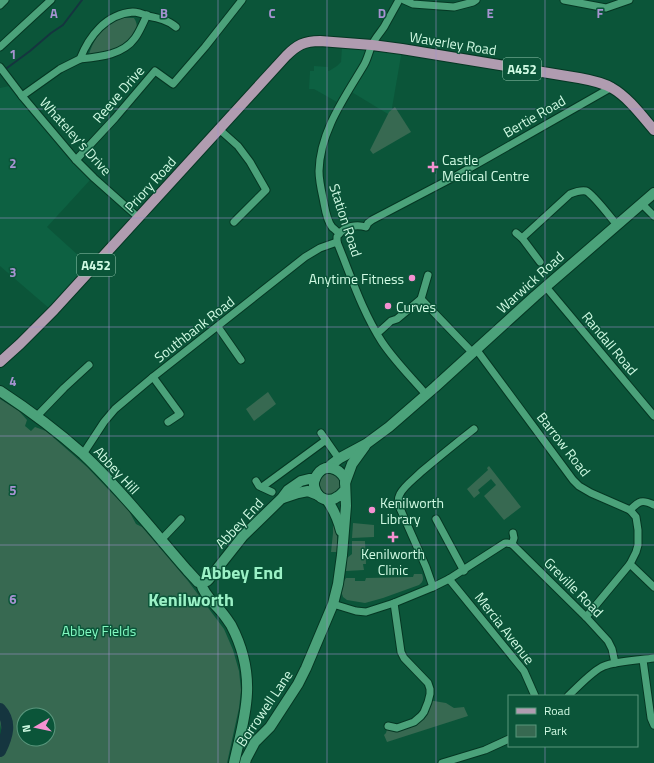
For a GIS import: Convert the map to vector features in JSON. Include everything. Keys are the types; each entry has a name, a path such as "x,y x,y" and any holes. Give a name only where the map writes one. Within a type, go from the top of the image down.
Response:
{"main road":[{"name":"Priory Road","path":"0,362 52,312 292,50 299,45 315,41 372,45"},
{"name":"Waverley Road","path":"372,45 424,52 598,81 612,87 623,96 654,130"},
{"name":"Warwick Road","path":"366,444 389,427 473,349 654,193"},
{"name":"Abbey Hill","path":"0,392 37,416 83,454 122,494 187,570 200,583 202,589 220,609 232,627 240,647 246,670 247,682 246,702 234,763"},
{"path":"322,497 337,498 345,487 352,464 366,444"},
{"path":"342,538 334,509 315,489 315,479 319,472 366,444"},
{"path":"326,468 335,469 341,473 345,479 346,506 342,538"},
{"name":"Abbey End","path":"200,583 207,581 243,536 282,498 288,490 301,481 315,479"},
{"name":"Abbey End","path":"282,498 308,491 322,497"},
{"name":"Borrowell Lane","path":"246,763 246,759 255,742 270,727 298,684 306,668 333,604 340,572 342,538"}],"street":[{"path":"0,5 5,0"},
{"path":"0,47 51,0"},
{"name":"Reeve Drive","path":"76,160 115,118 155,71 173,84 205,47 242,0"},
{"name":"Station Road","path":"399,0 372,45 366,61 336,113 322,147 319,172 320,185 329,222 339,234 337,237 337,242 366,313 376,333 386,347 425,393"},
{"path":"404,0 413,4 454,7 476,0"},
{"path":"564,0 584,2 606,8 629,0"},
{"path":"80,59 94,34 111,18 133,12 155,16 172,23 176,27"},
{"path":"22,96 60,68 80,59 107,55 119,51 129,45 135,39 147,15"},
{"name":"Whateley's Drive","path":"0,67 22,96 76,160 139,218"},
{"name":"Bertie Road","path":"339,234 344,229 356,225 366,227 372,220 448,180 612,87"},
{"path":"219,129 238,146 250,162 266,190 234,222"},
{"path":"540,262 519,235 570,194 576,191 587,192 593,196 617,225"},
{"path":"642,204 654,216"},
{"name":"Southbank Road","path":"83,454 104,422 115,409 306,257 320,248 337,242"},
{"path":"380,331 421,299 428,275"},
{"name":"Randall Road","path":"546,287 654,416"},
{"name":"Barrow Road","path":"421,299 473,349 573,480 579,486 591,493 630,510"},
{"path":"218,327 241,360"},
{"path":"37,416 89,365"},
{"path":"154,377 180,414 168,422"},
{"path":"433,587 398,504 400,493 410,482 474,429"},
{"path":"321,433 337,456"},
{"path":"262,487 326,440"},
{"path":"256,481 259,486 272,492"},
{"path":"586,617 630,564 636,552 638,530 636,517 630,510 641,501 654,505"},
{"path":"161,540 182,519"},
{"path":"436,520 464,571"},
{"path":"333,604 356,612 366,612 394,603 449,579 507,543 512,544 514,538 513,533"},
{"name":"Greville Road","path":"512,544 586,617 611,646 615,663"},
{"path":"630,564 654,587"},
{"name":"Mercia Avenue","path":"449,579 524,671 535,695"},
{"path":"388,726 397,728 401,727 414,722 421,716 428,702 430,689 428,683 400,652 394,603"},
{"path":"569,695 598,669 615,663 654,658"},
{"path":"643,660 651,718 654,725"},
{"path":"442,763 484,750 508,738"}],"shaded area":[{"path":"342,47 402,50 393,109 388,114 345,88 337,102 314,89 309,89 310,71 314,71 314,66 328,67 329,71 337,66 341,62"},
{"path":"9,86 90,180 47,227 90,266 50,309 0,266 0,88"}],"green space":[{"path":"122,18 134,18 137,26 136,31 128,42 121,47 112,50 89,54 94,42 101,32 109,25"},
{"path":"395,107 411,132 373,154 370,150 389,112"},
{"path":"268,392 276,404 254,421 246,409"},
{"name":"Abbey Fields","path":"0,399 19,411 27,420 25,426 31,431 35,427 46,431 87,467 129,511 136,524 142,527 188,581 224,629 233,650 239,671 241,690 239,708 227,763 0,763 0,740 2,736 0,722"},
{"path":"489,466 521,507 504,520 484,496 496,485 491,479 478,490 480,493 474,498 467,489 488,470 487,468"},
{"path":"325,471 339,475 341,487 334,494 326,494 320,490 318,478"},
{"path":"335,521 337,552 331,552 333,522"},
{"path":"353,523 374,525 374,537 352,538"},
{"path":"352,541 365,541 366,564 363,564 364,570 346,571 347,558 352,554"},
{"path":"414,574 422,574 423,580 419,585 365,603 347,600 343,597 341,591 342,584 346,578 355,578 355,581 365,581 366,578 413,577"},
{"path":"428,700 446,703 454,708 464,707 468,716 387,742 384,735 388,726 393,727 414,722"}],"waterway":[{"path":"7,68 63,25 82,0"},
{"path":"0,709 4,714 7,724 5,740 0,751"}],"place":[{"name":"Castle Medical Centre","path":"433,167"},
{"name":"Anytime Fitness","path":"412,278"},
{"name":"Curves","path":"388,306"},
{"name":"Kenilworth Library","path":"372,510"},
{"name":"Kenilworth Clinic","path":"393,537"}],"district":[{"name":"Abbey End","path":"242,572"},
{"name":"Kenilworth","path":"191,599"}]}
